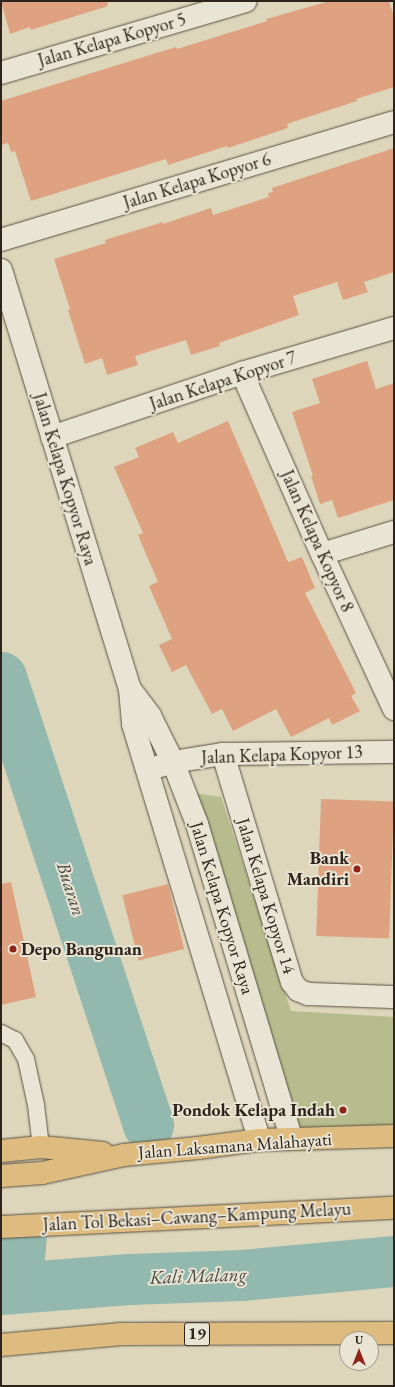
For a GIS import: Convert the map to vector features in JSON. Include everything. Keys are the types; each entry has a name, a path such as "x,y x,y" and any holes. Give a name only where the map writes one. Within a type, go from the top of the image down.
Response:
{"main road":[{"name":"Jalan Laksamana Malahayati","path":"1,1176 42,1173 124,1154 198,1148 259,1140 394,1136"},
{"name":"Jalan Laksamana Malahayati","path":"1,1150 41,1148 124,1154"},
{"name":"Jalan Tol Bekasi–Cawang–Kampung Melayu","path":"1,1226 394,1208"},
{"name":"19","path":"1,1345 121,1334 394,1333"}],"street":[{"name":"Jalan Kelapa Kopyor 5","path":"1,73 246,1"},
{"name":"Jalan Kelapa Kopyor 6","path":"1,240 394,122"},
{"name":"Jalan Kelapa Kopyor Raya","path":"1,270 130,688 133,724 259,1140"},
{"name":"Jalan Kelapa Kopyor 7","path":"52,437 242,373 394,328"},
{"name":"Jalan Kelapa Kopyor 8","path":"242,373 322,554 394,709"},
{"path":"322,554 394,532"},
{"name":"Jalan Kelapa Kopyor Raya","path":"130,688 150,716 173,762 197,824 291,1138"},
{"name":"Jalan Kelapa Kopyor 13","path":"148,770 173,762 223,754 394,752"},
{"name":"Jalan Kelapa Kopyor 14","path":"223,754 292,982 298,990 308,994 394,997"}],"lane":[{"path":"1,1033 15,1040 26,1059 36,1105 41,1148"}],"green space":[{"path":"188,792 221,797 291,1011 394,1017 394,1136 291,1138"}],"water":[{"path":"48,1223 41,1308 1,1312 1,1227"}],"building":[{"path":"1,1 107,1 108,6 31,30 30,27 10,34"},
{"path":"330,1 389,1 394,17 394,87 287,124 288,128 228,148 227,146 168,165 166,159 31,201 15,151 11,152 8,143 1,145 1,101 176,47 177,49 267,21 266,19"},
{"path":"394,148 394,272 364,282 368,292 343,300 337,282 293,296 299,315 219,343 220,346 191,355 186,340 135,356 138,365 107,375 102,358 85,364 54,259 106,243 105,240 163,222 163,224 211,208 213,215 269,197 268,193 273,192 272,188"},
{"path":"367,361 376,389 394,383 394,500 338,518 332,500 320,504 311,476 313,476 292,412 320,403 312,379"},
{"path":"228,421 288,562 302,557 315,588 305,593 356,693 351,696 360,711 332,725 329,718 291,737 276,709 233,731 222,709 212,714 186,665 172,672 159,645 172,639 149,586 158,582 138,535 143,533 114,467 139,457 135,448 173,432 178,443"},
{"name":"Bank Mandiri","path":"321,799 394,802 389,938 316,936"},
{"name":"Depo Bangunan","path":"11,882 36,997 1,1005 1,884"},
{"path":"168,884 184,949 139,960 122,895"}],"waterway":[{"name":"Buaran","path":"1,677 148,1124"},
{"name":"Kali Malang","path":"1,1289 129,1279 242,1275 394,1261"}],"place":[{"name":"Bank Mandiri","path":"357,869"},
{"name":"Depo Bangunan","path":"13,949"},
{"name":"Pondok Kelapa Indah","path":"343,1110"}]}
